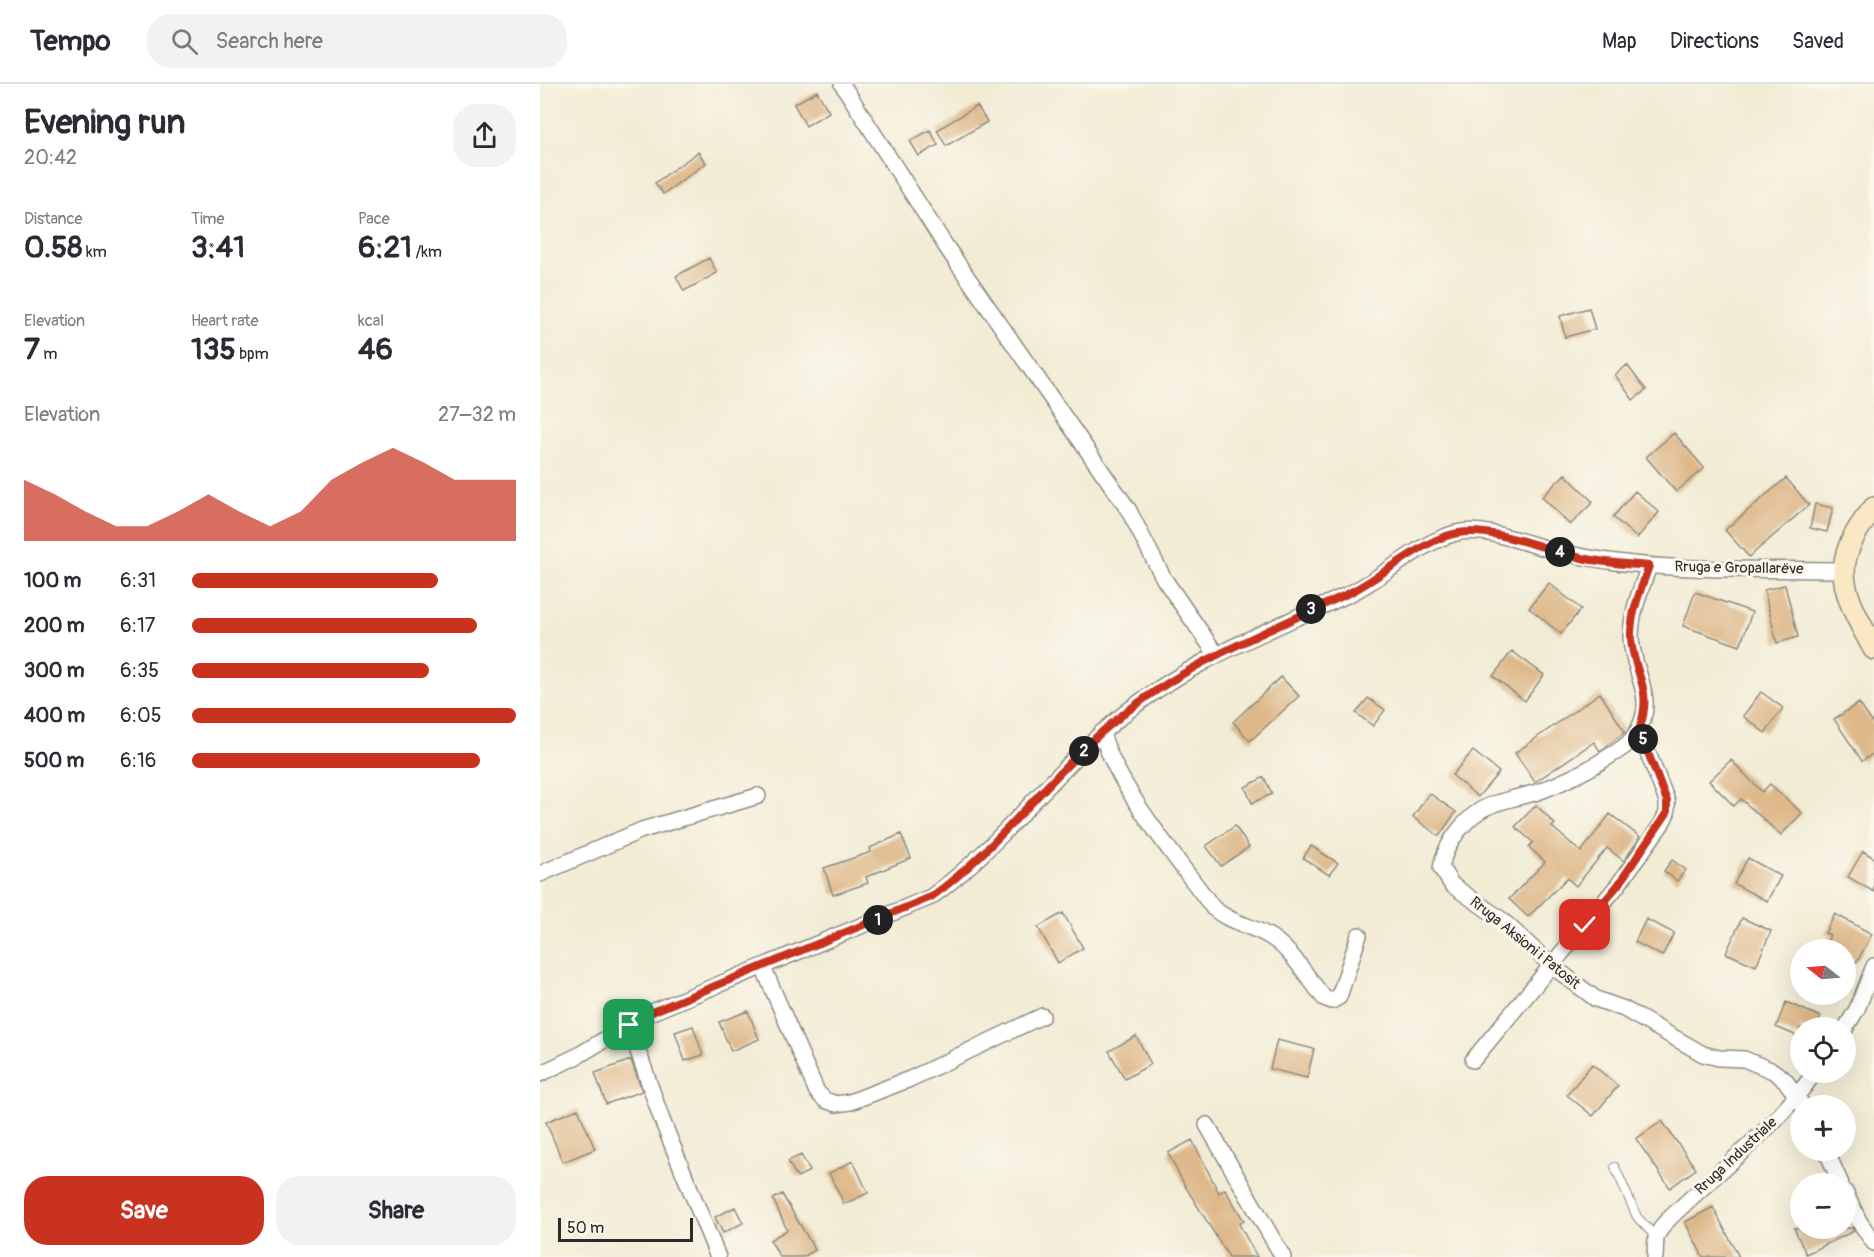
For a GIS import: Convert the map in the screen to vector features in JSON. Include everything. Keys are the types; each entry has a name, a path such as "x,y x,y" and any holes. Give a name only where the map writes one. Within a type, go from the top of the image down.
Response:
{"main road":[{"path":"1874,508 1852,538 1843,570 1845,589 1854,614 1874,649"}],"street":[{"path":"843,84 947,248 1128,509 1164,579 1216,654"},
{"name":"Rruga e Gropallarëve","path":"540,1074 647,1014 931,897 963,874 1102,732 1145,697 1216,654 1348,594 1430,545 1456,533 1479,532 1582,558 1649,566 1843,570"},
{"path":"1473,1060 1618,885 1667,813 1667,801 1639,730 1645,712 1646,694 1631,639 1632,619 1649,566"},
{"name":"Rruga Aksioni i Patosit","path":"1639,730 1631,741 1589,770 1563,782 1493,804 1479,812 1452,840 1443,853 1441,868 1446,879 1502,920 1552,966 1596,999 1624,1009 1703,1054 1719,1058 1744,1059 1773,1071 1795,1095"},
{"path":"1102,732 1114,764 1134,796 1213,908 1223,917 1268,935 1279,943 1324,998 1332,1001 1340,997 1359,935"},
{"path":"540,874 642,830 758,796"},
{"path":"1852,1017 1874,966"},
{"path":"763,967 817,1092 825,1101 836,1104 850,1102 910,1078 1041,1016"},
{"path":"629,1025 662,1120 718,1257"},
{"name":"Rruga Industriale","path":"1656,1237 1674,1214 1790,1111"},
{"path":"1207,1125 1283,1257"},
{"path":"1856,1215 1874,1243"},
{"path":"1654,1257 1656,1237"}],"lane":[{"path":"1615,1167 1637,1216 1656,1237"}],"building":[{"path":"817,91 829,112 806,126 794,104"},
{"path":"977,106 987,122 946,146 937,130"},
{"path":"930,130 938,145 919,156 910,141"},
{"path":"698,152 706,163 663,194 655,183"},
{"path":"709,258 717,273 684,291 676,276"},
{"path":"1589,308 1595,329 1565,337 1560,316"},
{"path":"1627,365 1646,390 1633,400 1615,375"},
{"path":"1674,433 1704,468 1676,492 1646,457"},
{"path":"1565,474 1593,502 1570,525 1542,497"},
{"path":"1786,478 1809,505 1749,557 1725,530"},
{"path":"1635,491 1659,512 1637,538 1613,517"},
{"path":"1815,504 1833,508 1827,532 1810,528"},
{"path":"1549,583 1581,609 1561,634 1529,608"},
{"path":"1785,585 1798,637 1777,643 1764,590"},
{"path":"1695,592 1752,612 1740,646 1683,626"},
{"path":"1512,651 1544,675 1525,701 1493,676"},
{"path":"1281,677 1299,696 1250,741 1233,722"},
{"path":"1761,692 1783,708 1765,733 1743,716"},
{"path":"1600,693 1625,732 1600,751 1594,742 1535,782 1515,753"},
{"path":"1368,698 1385,710 1373,726 1356,713"},
{"path":"1859,703 1874,725 1874,753 1862,761 1834,719"},
{"path":"1473,751 1499,772 1478,797 1452,775"},
{"path":"1731,760 1762,792 1770,784 1802,813 1781,835 1741,799 1734,806 1709,781"},
{"path":"1264,777 1272,794 1252,803 1245,787"},
{"path":"1429,793 1456,812 1439,836 1413,817"},
{"path":"1536,805 1555,824 1552,827 1581,852 1610,814 1640,837 1624,861 1607,848 1576,886 1567,878 1528,917 1509,899 1545,862 1529,847 1533,842 1515,827"},
{"path":"1235,826 1249,847 1221,866 1206,846"},
{"path":"901,834 911,858 866,877 868,883 833,895 824,868 871,852 870,848"},
{"path":"1311,846 1338,863 1329,875 1303,858"},
{"path":"1863,851 1874,858 1874,892 1848,877"},
{"path":"1748,858 1781,876 1767,901 1734,884"},
{"path":"1672,860 1686,870 1677,881 1664,871"},
{"path":"1063,913 1083,948 1058,963 1038,927"},
{"path":"1835,914 1872,934 1857,962 1856,939 1828,939 1830,935 1825,933"},
{"path":"1742,918 1771,931 1756,966 1726,953"},
{"path":"1646,919 1674,933 1662,956 1635,942"},
{"path":"1786,1002 1821,1017 1790,1017 1790,1033 1776,1027"},
{"path":"748,1011 759,1039 731,1051 719,1022"},
{"path":"693,1026 703,1055 685,1061 675,1032"},
{"path":"1136,1036 1151,1064 1125,1079 1109,1051"},
{"path":"1277,1040 1314,1049 1307,1078 1270,1069"},
{"path":"631,1060 642,1091 606,1104 595,1073"},
{"path":"1592,1064 1618,1086 1593,1116 1567,1095"},
{"path":"578,1109 595,1149 563,1162 546,1122"},
{"path":"1662,1121 1696,1169 1670,1188 1636,1139"},
{"path":"1192,1140 1219,1193 1225,1189 1244,1221 1239,1224 1257,1257 1229,1257 1185,1186 1168,1153"},
{"path":"801,1155 810,1171 797,1177 788,1161"},
{"path":"853,1161 868,1193 844,1204 829,1173"},
{"path":"782,1194 815,1250 803,1257 780,1257 770,1240 787,1230 773,1199"},
{"path":"735,1207 743,1223 723,1233 715,1217"},
{"path":"1713,1207 1739,1257 1703,1257 1685,1222"},
{"path":"1799,1239 1837,1239 1806,1254"}],"route":[{"path":"629,1025 647,1014 895,914 931,897 963,874 1102,732 1145,697 1216,654 1328,601 1348,594 1430,545 1456,533 1479,532 1582,558 1649,566 1632,619 1631,639 1646,694 1645,712 1639,730 1667,801 1667,813 1618,885 1585,925"}]}
